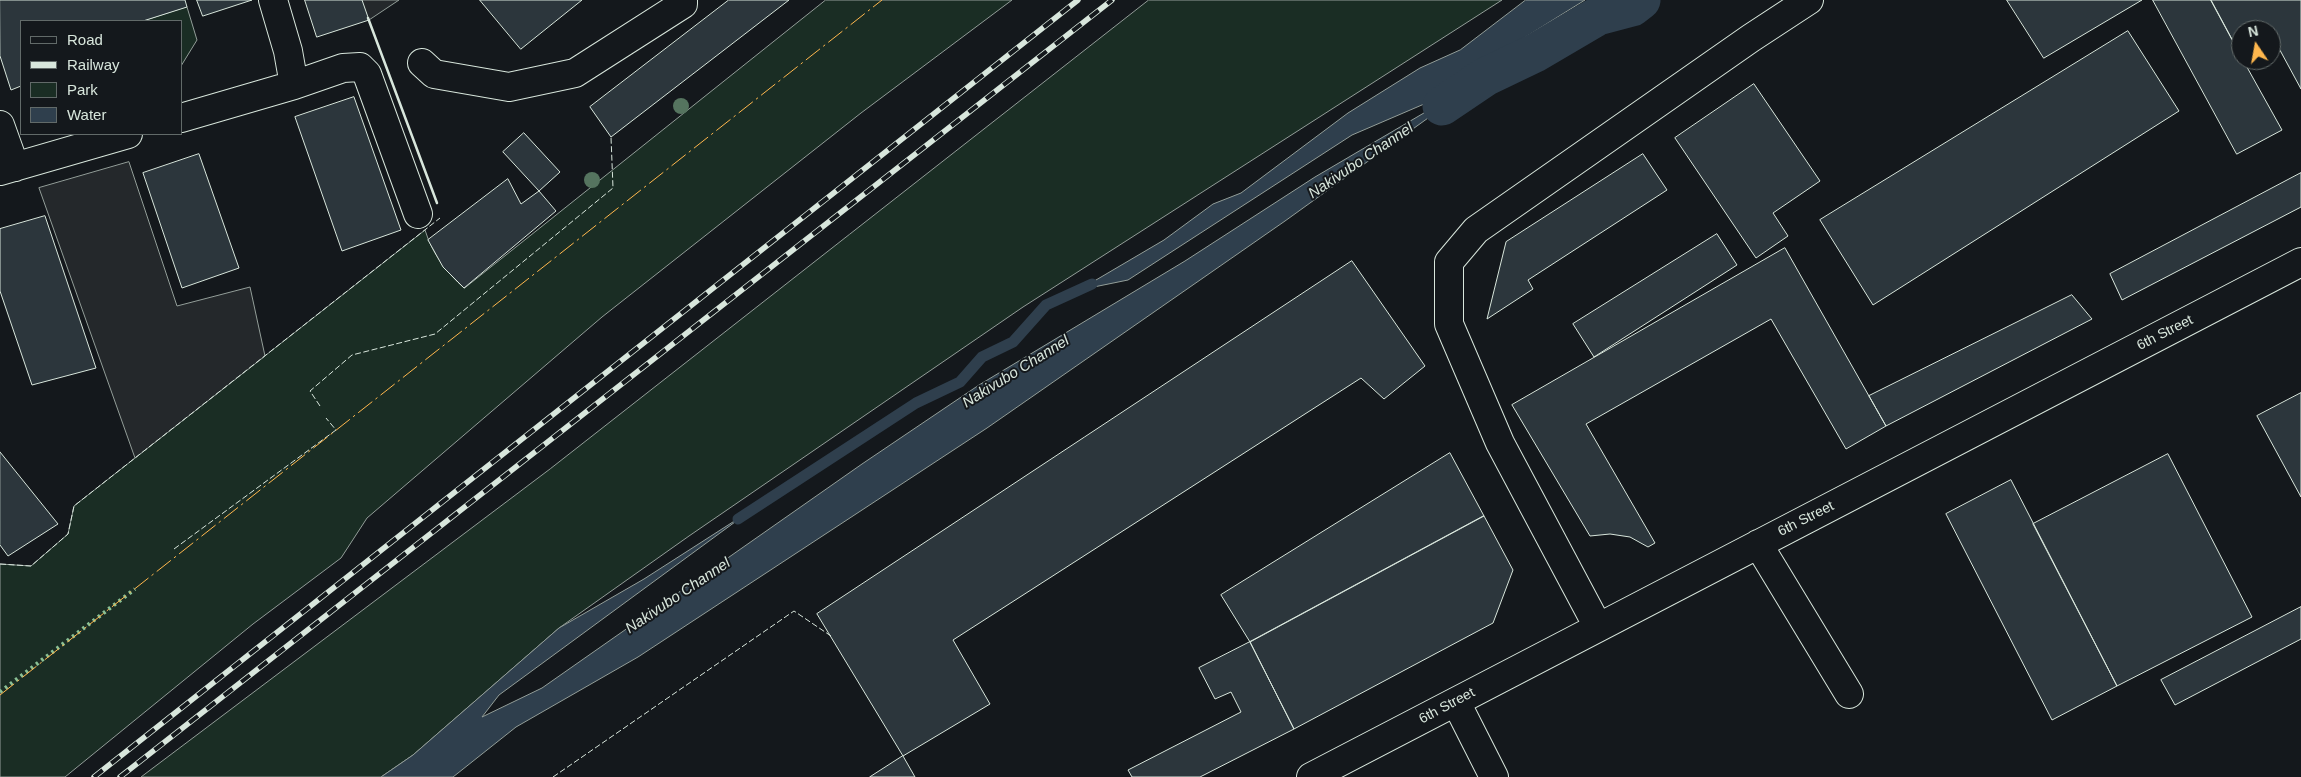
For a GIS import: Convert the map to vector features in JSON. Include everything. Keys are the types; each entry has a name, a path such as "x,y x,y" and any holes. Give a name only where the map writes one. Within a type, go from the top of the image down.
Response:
{"street":[{"path":"273,0 288,51 294,85"},
{"path":"422,63 434,74 509,86 575,73 683,4 683,0"},
{"path":"1598,628 1500,443 1449,324 1449,262 1476,230 1751,38 1809,0"},
{"path":"182,118 294,85 342,68 360,67 368,74 418,214"},
{"path":"0,125 7,169 125,135"},
{"name":"6th Street","path":"1311,777 2301,262"},
{"path":"1758,544 1849,694"},
{"path":"1456,702 1494,777"}],"green space":[{"path":"826,0 1012,0 861,113 602,317 367,518 341,558 253,624 65,777 0,777 0,564 31,566 68,534 74,506 425,230 440,262 464,288"},
{"path":"1149,0 1502,0 1023,307 689,536 559,628 413,755 381,777 141,777 550,469"},
{"path":"187,7 197,40 182,64 182,20 146,20"}],"shaded area":[{"path":"361,0 399,0 369,20"},
{"path":"129,162 177,306 250,287 265,356 135,458 39,188"}],"water":[{"path":"1526,0 1585,0 1495,56 1485,77 1285,221 987,428 638,657 516,727 453,777 381,777 413,755 559,628 644,579 750,511 499,695 482,717 542,688 862,464 979,385 1185,261 1315,177 1480,80 1352,135 1128,280 1079,290 1164,240 1213,204 1241,193 1348,113 1420,68 1460,50"}],"building":[{"path":"0,0 185,0 187,7 146,20 20,20 20,86 11,90 0,56"},
{"path":"197,0 252,0 203,16"},
{"path":"305,0 362,0 369,20 317,37"},
{"path":"480,0 582,0 521,49"},
{"path":"729,0 789,0 611,137 590,107"},
{"path":"2007,0 2142,0 2044,58"},
{"path":"2153,0 2211,0 2231,37 2231,70 2249,70 2282,130 2237,154"},
{"path":"2211,0 2301,0 2301,89 2281,52 2281,20 2231,20 2231,37"},
{"path":"2128,31 2179,111 1873,305 1820,220"},
{"path":"1754,84 1820,181 1773,213 1788,236 1756,258 1675,138"},
{"path":"354,97 401,230 342,251 295,117"},
{"path":"524,133 560,172 539,191 503,152"},
{"path":"199,154 239,268 182,288 143,173"},
{"path":"1643,154 1667,190 1528,280 1533,289 1487,319 1506,242"},
{"path":"2301,173 2301,207 2122,300 2110,274"},
{"path":"508,179 521,204 539,191 556,211 464,288 443,267 428,240"},
{"path":"45,216 96,368 32,385 0,291 0,229"},
{"path":"1717,234 1737,265 1594,357 1573,324"},
{"path":"1785,248 1886,426 1846,449 1771,319 1586,424 1655,543 1648,547 1630,537 1610,534 1590,536 1512,405"},
{"path":"1352,261 1425,366 1384,399 1361,378 953,640 990,704 903,756 817,614"},
{"path":"2072,295 2092,319 1886,426 1869,396"},
{"path":"2301,393 2301,497 2257,416"},
{"path":"0,452 58,524 8,556 0,545"},
{"path":"1450,453 1484,516 1250,642 1221,595"},
{"path":"2168,454 2252,617 2117,686 2033,524"},
{"path":"2011,480 2117,686 2052,720 1946,514"},
{"path":"1484,516 1513,570 1493,623 1294,729 1250,642"},
{"path":"2301,607 2301,639 2175,705 2161,680"},
{"path":"1250,642 1294,729 1200,777 1132,777 1128,770 1241,712 1231,692 1215,699 1199,668"},
{"path":"903,756 915,777 870,777"}],"waterway":[{"name":"Nakivubo Channel","path":"1442,106 1485,77 1535,53 1598,16 1632,7 1641,0"},
{"path":"738,519 916,403 960,382 982,357 1013,342 1046,305 1092,284"}],"railway":[{"path":"94,777 1078,0"},
{"path":"120,777 1112,0"}],"hedge":[{"path":"0,692 135,589"}],"fence":[{"path":"320,406 310,391 352,355 435,334 613,188 611,137"},
{"path":"0,564 31,566 68,534 74,506 440,218"},
{"path":"174,549 336,430 326,418"},
{"path":"553,777 794,611 831,636"}],"wall":[{"path":"368,18 437,203"}],"power":[{"path":"0,695 882,0"}]}
